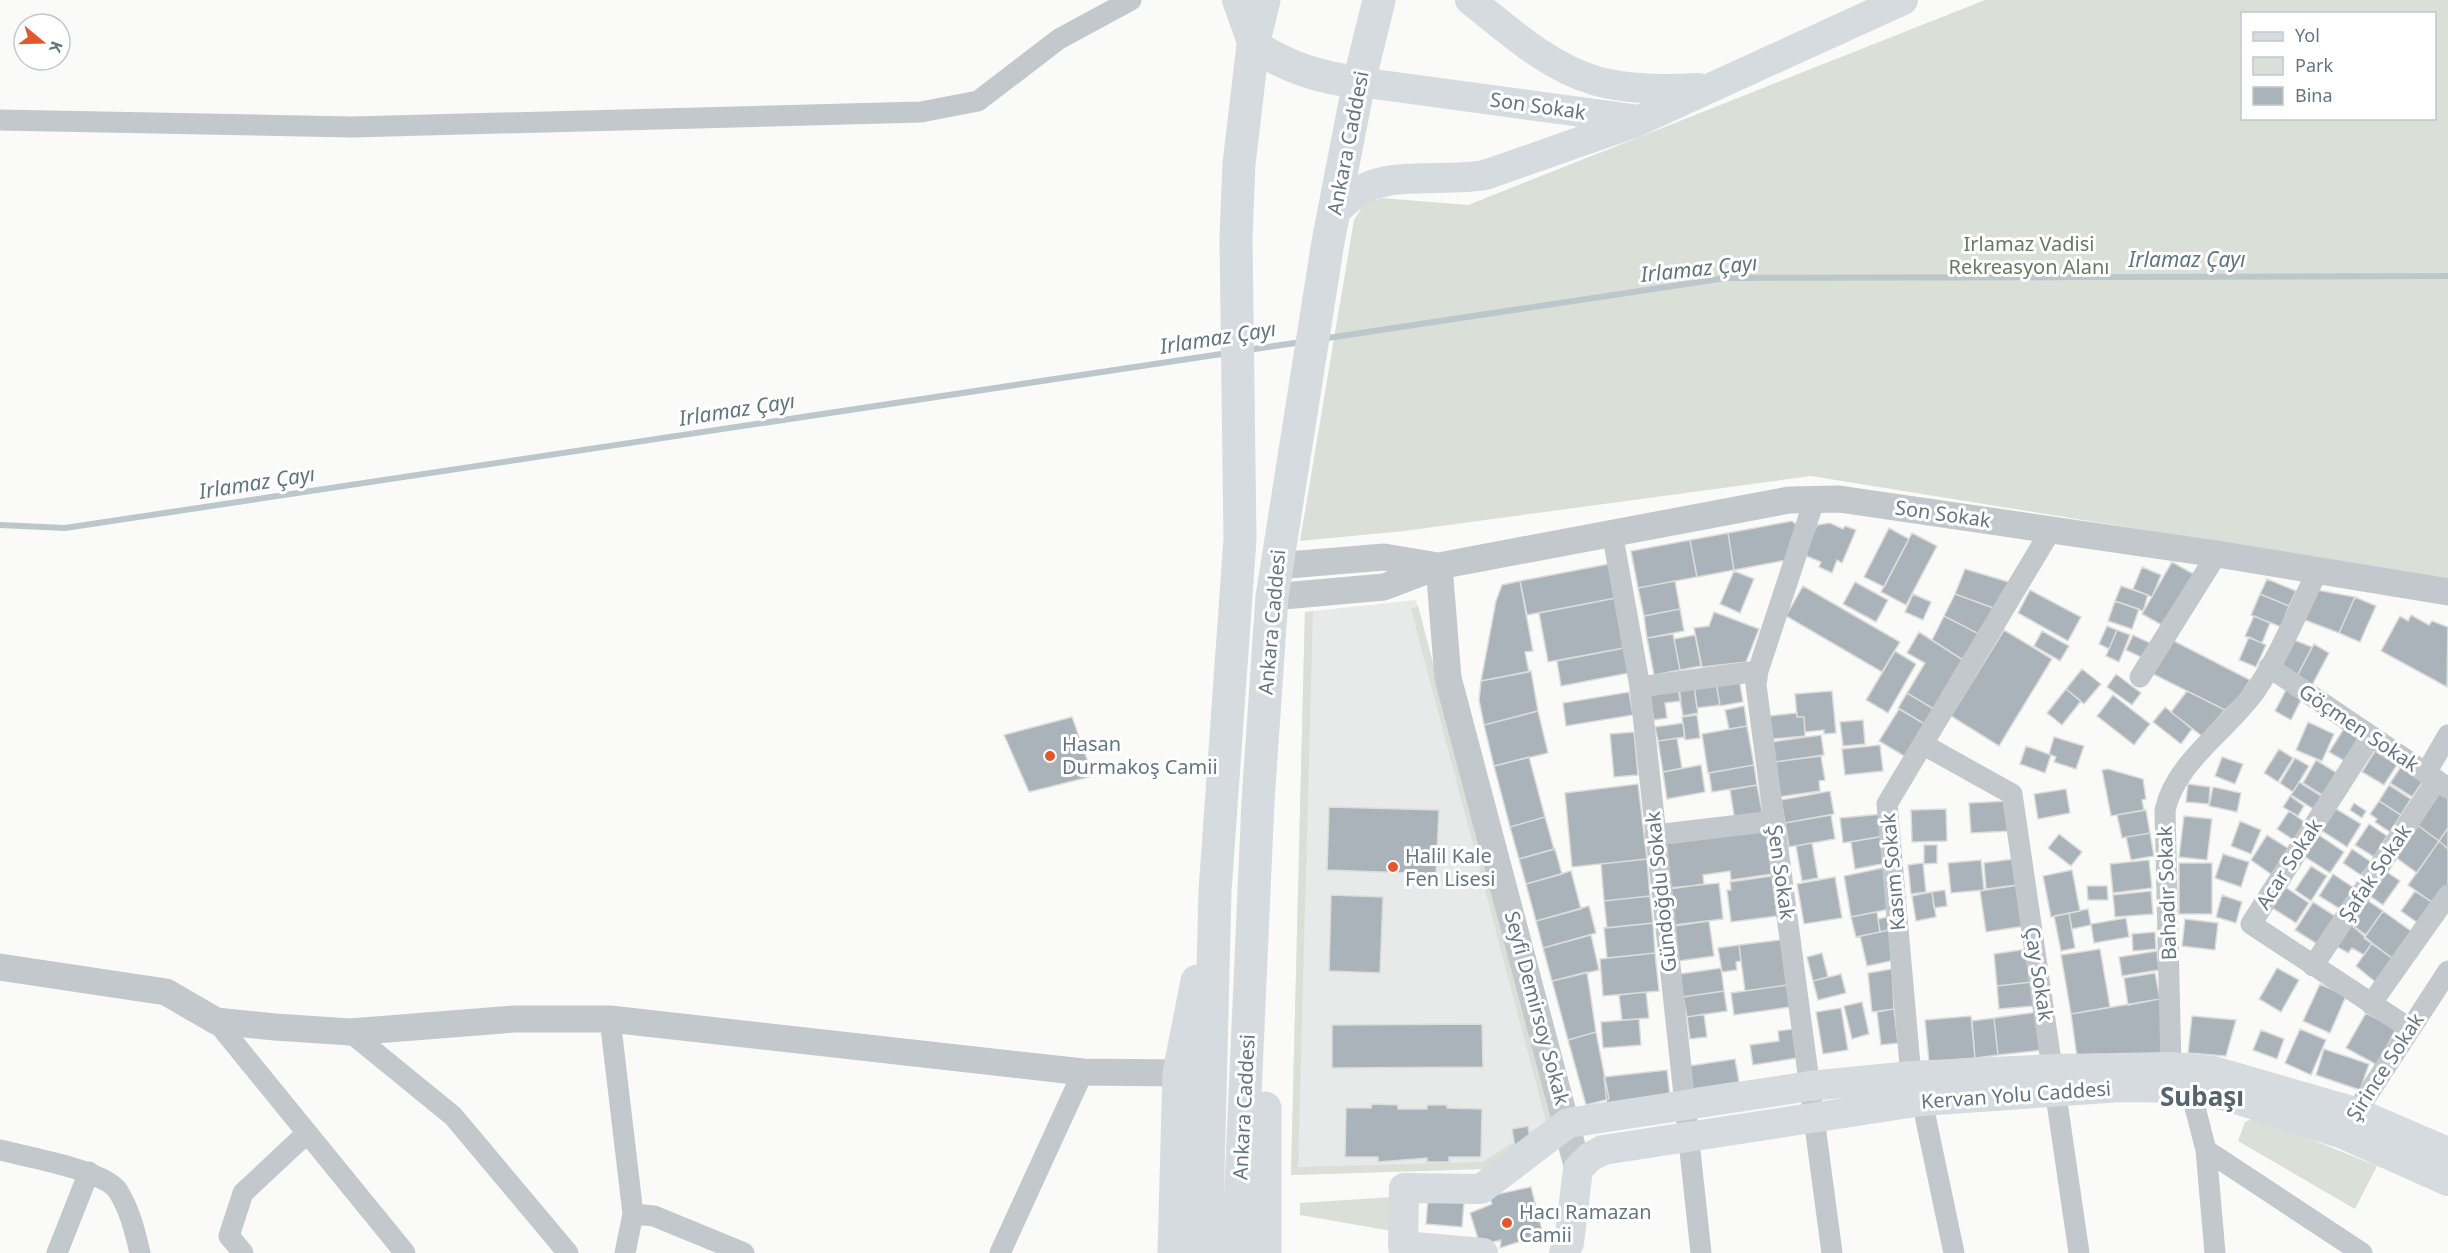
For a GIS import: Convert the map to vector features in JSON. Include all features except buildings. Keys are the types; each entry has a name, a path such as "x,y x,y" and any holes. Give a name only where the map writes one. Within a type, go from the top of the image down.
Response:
{"highway":[{"name":"Ankara Caddesi","path":"1206,1253 1215,891 1240,539 1236,238 1239,164 1253,45 1264,0"},
{"name":"Ankara Caddesi","path":"1238,1253 1258,801 1276,568 1331,227 1359,82 1379,0"},
{"path":"1253,45 1283,64 1331,79 1359,82"},
{"path":"1258,801 1264,1003 1265,1253"},
{"path":"1174,1253 1179,1073 1215,891"}],"main road":[{"path":"1237,0 1253,45"},
{"name":"Son Sokak","path":"1470,0 1559,65 1593,80 1661,90 1710,88"},
{"name":"Son Sokak","path":"1359,82 1640,120 1903,0"},
{"path":"1331,227 1352,195 1373,184 1393,181 1461,179 1485,175 1640,120"},
{"name":"Kervan Yolu Caddesi","path":"1568,1123 1809,1086 1916,1088 2054,1081 2122,1087 2181,1077 2233,1098 2349,1123 2448,1152"},
{"name":"Kervan Yolu Caddesi","path":"1578,1178 1590,1157 1603,1150 1815,1119 1916,1088"},
{"path":"1483,1253 1403,1250 1404,1188 1481,1189 1568,1123"},
{"name":"Kervan Yolu Caddesi","path":"2349,1123 2448,1181"},
{"path":"1564,1253 1569,1243 1578,1178"}],"street":[{"path":"0,120 352,127 921,112 978,101 1059,39 1131,0"},
{"name":"Son Sokak","path":"1276,568 1383,587 1439,566 1612,532 1789,500 1815,498 1839,499 2217,554 2448,592"},
{"name":"Şen Sokak","path":"1815,498 1758,671 1757,698 1832,1253"},
{"name":"Kasım Sokak","path":"1954,1253 1916,1088 1887,804 2051,530"},
{"name":"Gündoğdu Sokak","path":"1612,532 1640,687 1683,1105 1701,1253"},
{"path":"2140,677 2217,554"},
{"name":"Seyfi Demirsoy Sokak","path":"1439,566 1448,678 1568,1123 1578,1178 1579,1253"},
{"name":"Bahadır Sokak","path":"2215,1253 2206,1150 2181,1077 2165,810 2174,784 2240,710 2269,667 2318,570"},
{"name":"Göçmen Sokak","path":"2269,667 2437,780"},
{"path":"1640,687 1758,671"},
{"name":"Şafak Sokak","path":"2313,966 2437,780 2448,735"},
{"name":"Acar Sokak","path":"2371,736 2251,924 2409,1028"},
{"name":"Çay Sokak","path":"1924,745 2012,794 2079,1253"},
{"path":"1655,835 1774,821"},
{"path":"2371,1004 2448,895"},
{"path":"0,967 166,992 216,1021 405,1253"},
{"name":"Şirince Sokak","path":"2349,1123 2409,1028 2442,993 2448,971"},
{"path":"216,1021 350,1032 515,1019 610,1019 1083,1072 1179,1073"},
{"path":"610,1019 633,1214 625,1253"},
{"path":"350,1032 453,1116 568,1253"},
{"path":"1000,1253 1083,1072"},
{"path":"243,1253 229,1236 243,1193 307,1133"},
{"path":"0,1150 89,1173 117,1189 133,1223 140,1253"},
{"path":"2206,1150 2362,1253"},
{"path":"57,1253 89,1173"},
{"path":"633,1214 654,1216 744,1253"}],"shaded area":[{"name":"Halil Kale Fen Lisesi","path":"1416,600 1554,1122 1530,1133 1531,1145 1484,1169 1291,1175 1305,612"}],"green space":[{"name":"Irlamaz Vadisi Rekreasyon Alanı","path":"1985,0 2448,0 2448,579 1811,476 1404,531 1300,541 1354,220 1364,204 1381,198 1468,205"},
{"path":"1418,606 1554,1122 1547,1125 1411,609"},
{"path":"1313,611 1298,1167 1483,1162 1512,1143 1515,1148 1484,1169 1291,1175 1305,612"},
{"path":"2256,1117 2377,1166 2355,1209 2238,1141 2245,1122"},
{"path":"1392,1197 1392,1231 1300,1215 1300,1203"}],"waterway":[{"name":"Irlamaz Çayı","path":"1321,339 1726,278 2448,276"},
{"name":"Irlamaz Çayı","path":"1247,350 1302,342"},
{"name":"Irlamaz Çayı","path":"0,525 65,528 1228,353"}],"place":[{"name":"Hasan Durmakoş Camii","path":"1050,756"},
{"name":"Halil Kale Fen Lisesi","path":"1393,867"},
{"name":"Hacı Ramazan Camii","path":"1507,1223"}],"district":[{"name":"Subaşı","path":"2202,1097"}]}
